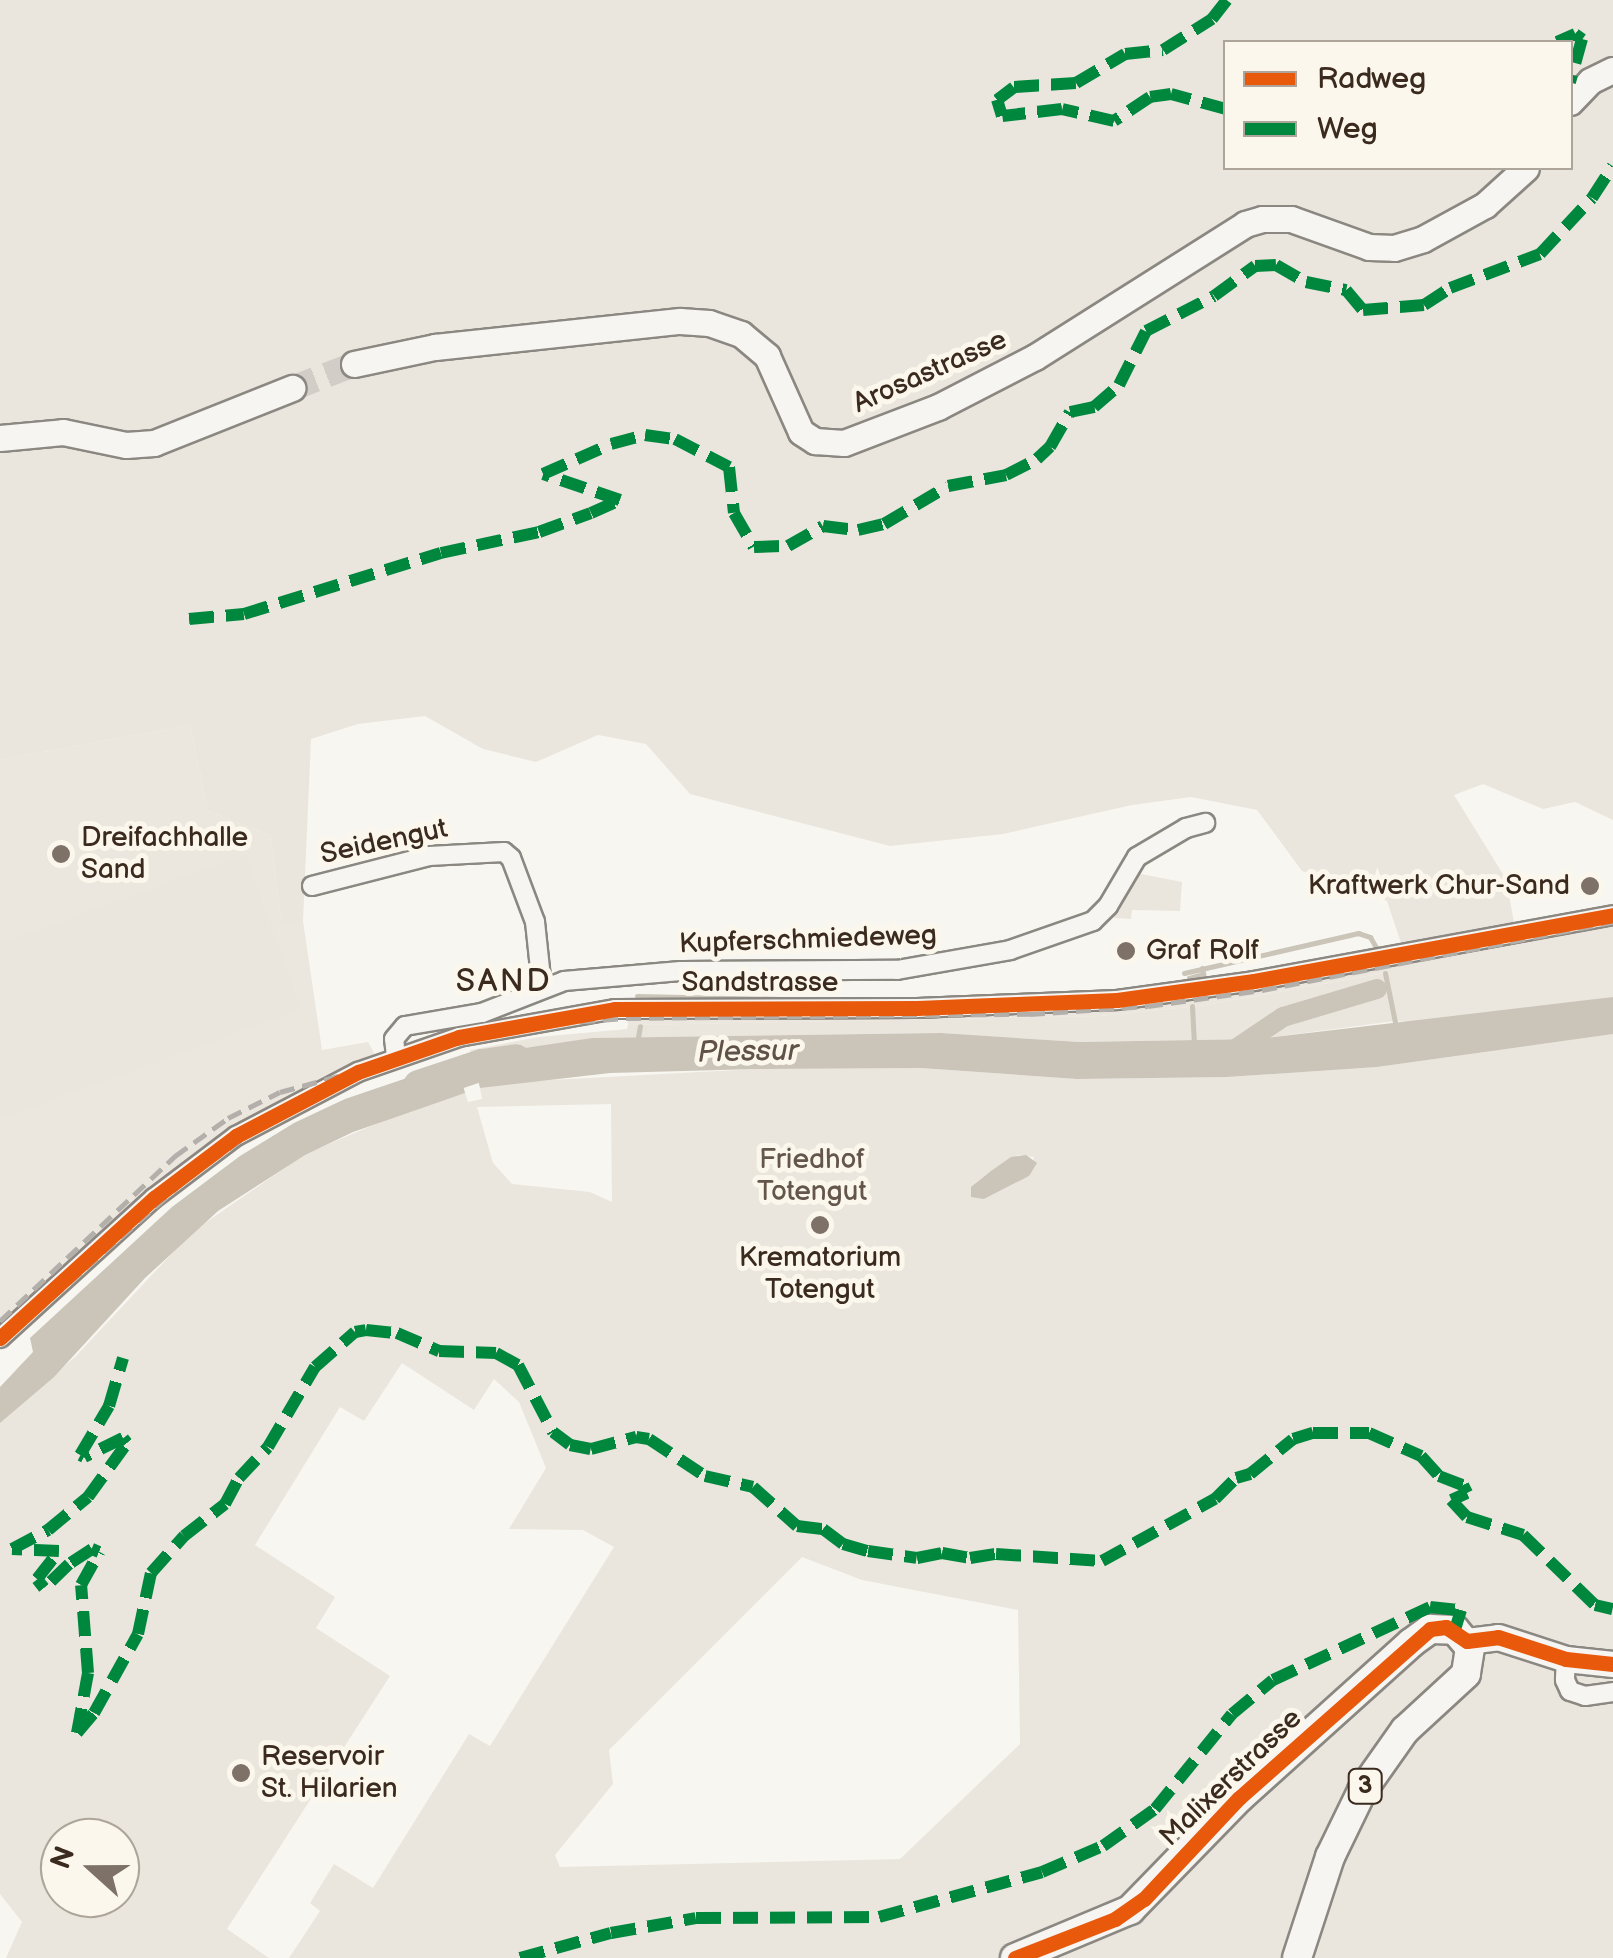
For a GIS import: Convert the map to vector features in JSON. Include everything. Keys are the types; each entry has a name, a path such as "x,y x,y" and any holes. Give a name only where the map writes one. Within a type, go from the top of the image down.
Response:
{"main road":[{"path":"1576,96 1613,70"},
{"name":"Arosastrasse","path":"354,364 417,350 680,321 709,322 741,334 767,356 801,432 825,444 844,442 938,407 1035,357 1244,224 1291,218 1370,248 1394,248 1423,240 1485,205 1524,170"},
{"path":"0,438 63,432 126,444 154,443 292,388"},
{"name":"Malixerstrasse","path":"1015,1958 1115,1918 1144,1899 1239,1798 1420,1635 1446,1627 1467,1641"},
{"path":"1467,1641 1498,1638 1566,1659 1613,1664"},
{"name":"3","path":"1297,1958 1326,1868 1362,1791 1405,1730 1466,1674 1470,1657 1467,1641"}],"street":[{"name":"Kupferschmiedeweg","path":"396,1057 393,1041 405,1026 482,1013 575,979 681,971 896,970 994,954 1088,925 1108,906 1136,857 1186,828 1205,823"},
{"name":"Seidengut","path":"312,886 429,856 504,852 511,858 535,922 542,988"},
{"name":"Sandstrasse","path":"0,1338 206,1156 312,1094 396,1057 480,1032 615,1008 981,1006 1186,992 1613,915"},
{"path":"1566,1659 1565,1680 1570,1691 1585,1696 1613,1692"}],"shaded area":[{"path":"190,725 208,811 271,836 281,921 303,921 322,1050 368,1042 375,1055 259,1113 204,1148 0,1327 0,760"},
{"path":"1613,915 1613,997 1423,1023 1395,1021 1384,973 1200,1006 1099,1016 628,1025 628,1009 1066,1003"}],"green space":[{"path":"0,0 1613,0 1613,820 1575,802 1543,809 1483,784 1454,795 1506,879 1516,933 1404,952 1387,901 1302,871 1257,810 1191,797 1132,805 1003,834 890,846 690,794 646,744 598,735 536,762 483,749 425,716 358,724 311,739 303,921 281,922 271,836 208,811 190,725 0,760"},
{"path":"245,855 301,1009 0,1119 0,944"},
{"path":"1126,871 1182,882 1180,911 1132,910 1131,919 1099,917"},
{"path":"1385,973 1395,1021 1258,1039 1079,1042 941,1033 593,1038 472,1056 470,1050 539,1037 627,1029 628,1025 1099,1016 1200,1006"},
{"name":"Friedhof Totengut","path":"1613,1034 1613,1958 289,1958 320,1911 310,1903 334,1864 373,1888 469,1734 490,1746 614,1547 583,1530 509,1529 546,1468 519,1402 494,1379 474,1410 402,1363 364,1421 340,1407 255,1545 335,1597 316,1628 390,1676 227,1929 269,1958 6,1958 22,1922 0,1894 0,1423 76,1356 192,1232 305,1154 402,1113 465,1093 468,1102 482,1099 480,1088 513,1082 756,1069 921,1068 1077,1079 1227,1077 1377,1067","holes":["611,1104 612,1202 590,1192 512,1184 493,1163 477,1107","1018,1155 1034,1157 1029,1176 984,1199 977,1182","802,1557 862,1580 1018,1610 1020,1744 900,1859 560,1867 555,1855 613,1784 609,1750"]}],"water":[{"path":"1613,997 1613,1034 1377,1067 1227,1077 1077,1079 921,1068 756,1069 610,1073 480,1088 472,1056 592,1038 941,1033 1079,1042 1258,1039"},
{"path":"457,1061 465,1093 353,1132 305,1155 218,1211 145,1278 54,1377 0,1423 0,1387 33,1352 30,1338 172,1207 240,1156 294,1123 345,1099"},
{"path":"1026,1155 1037,1163 1029,1176 984,1199 971,1197 971,1187 991,1171 1011,1157"}],"waterway":[{"path":"1184,973 1358,933 1370,937 1377,949"},
{"path":"1190,984 1189,978 1203,974 1202,968"},
{"path":"1385,973 1396,1027"},
{"path":"1225,1056 1283,1017 1377,989"},
{"path":"637,996 782,999"},
{"path":"1192,1006 1194,1042"},
{"path":"637,1043 640,1026"},
{"name":"Plessur","path":"419,1086 482,1065 516,1060"}],"tunnel":[{"path":"292,388 354,364"}],"railway":[{"path":"0,1321 175,1156 228,1118 280,1092 477,1038 557,1023 626,1018 1030,1014 1148,1006 1262,990 1613,922"},
{"path":"0,1344 191,1175 260,1127 340,1085"}],"marked path":[{"path":"1223,108 1171,94 1150,97 1114,121 1062,109 1002,116 997,100 1014,87 1076,83 1125,54 1163,50 1212,19 1227,0"},
{"path":"1562,40 1575,34 1582,39 1573,71"},
{"path":"189,619 244,614 441,553 539,532 591,513 620,500 543,474 611,444 645,435 675,439 729,467 734,513 754,547 788,546 823,526 858,530 884,524 948,486 1006,475 1037,459 1050,447 1070,412 1094,407 1119,385 1146,331 1214,296 1255,266 1276,265 1306,282 1346,290 1363,310 1424,305 1450,288 1540,254 1592,198 1613,166"},
{"path":"77,1733 94,1713 138,1634 151,1573 184,1536 225,1504 239,1478 268,1447 315,1367 355,1332 366,1330 397,1333 439,1351 496,1353 518,1365 553,1432 570,1445 591,1449 636,1437 649,1439 705,1476 753,1487 797,1526 823,1529 843,1544 868,1551 917,1558 942,1553 970,1558 996,1554 1102,1561 1215,1499 1236,1478 1250,1474 1293,1439 1313,1433 1369,1433 1421,1456 1439,1476 1463,1485 1467,1493 1451,1500 1467,1517 1523,1535 1595,1605 1613,1609"},
{"path":"77,1733 88,1673 81,1585 99,1552 92,1549 69,1564 44,1588 37,1579 59,1551 12,1549 48,1530 88,1497 127,1443 123,1438 84,1457 80,1455 109,1406 123,1358"},
{"path":"520,1958 611,1933 696,1918 879,1917 1042,1872 1103,1846 1155,1809 1232,1714 1273,1680 1430,1607 1461,1610 1455,1630"}],"cycle path":[{"path":"0,1338 154,1198 236,1136 358,1072 459,1037 615,1009 917,1008 1117,1000 1254,981 1613,915"},
{"path":"1015,1958 1115,1919 1144,1899 1239,1798 1430,1629 1446,1627 1467,1641 1498,1637 1566,1659 1613,1664"}],"place":[{"name":"Dreifachhalle Sand","path":"61,854"},
{"name":"Kraftwerk Chur-Sand","path":"1590,886"},
{"name":"Graf Rolf","path":"1126,951"},
{"name":"Krematorium Totengut","path":"820,1225"},
{"name":"Reservoir St. Hilarien","path":"241,1773"}],"district":[{"name":"SAND","path":"504,982"}]}
